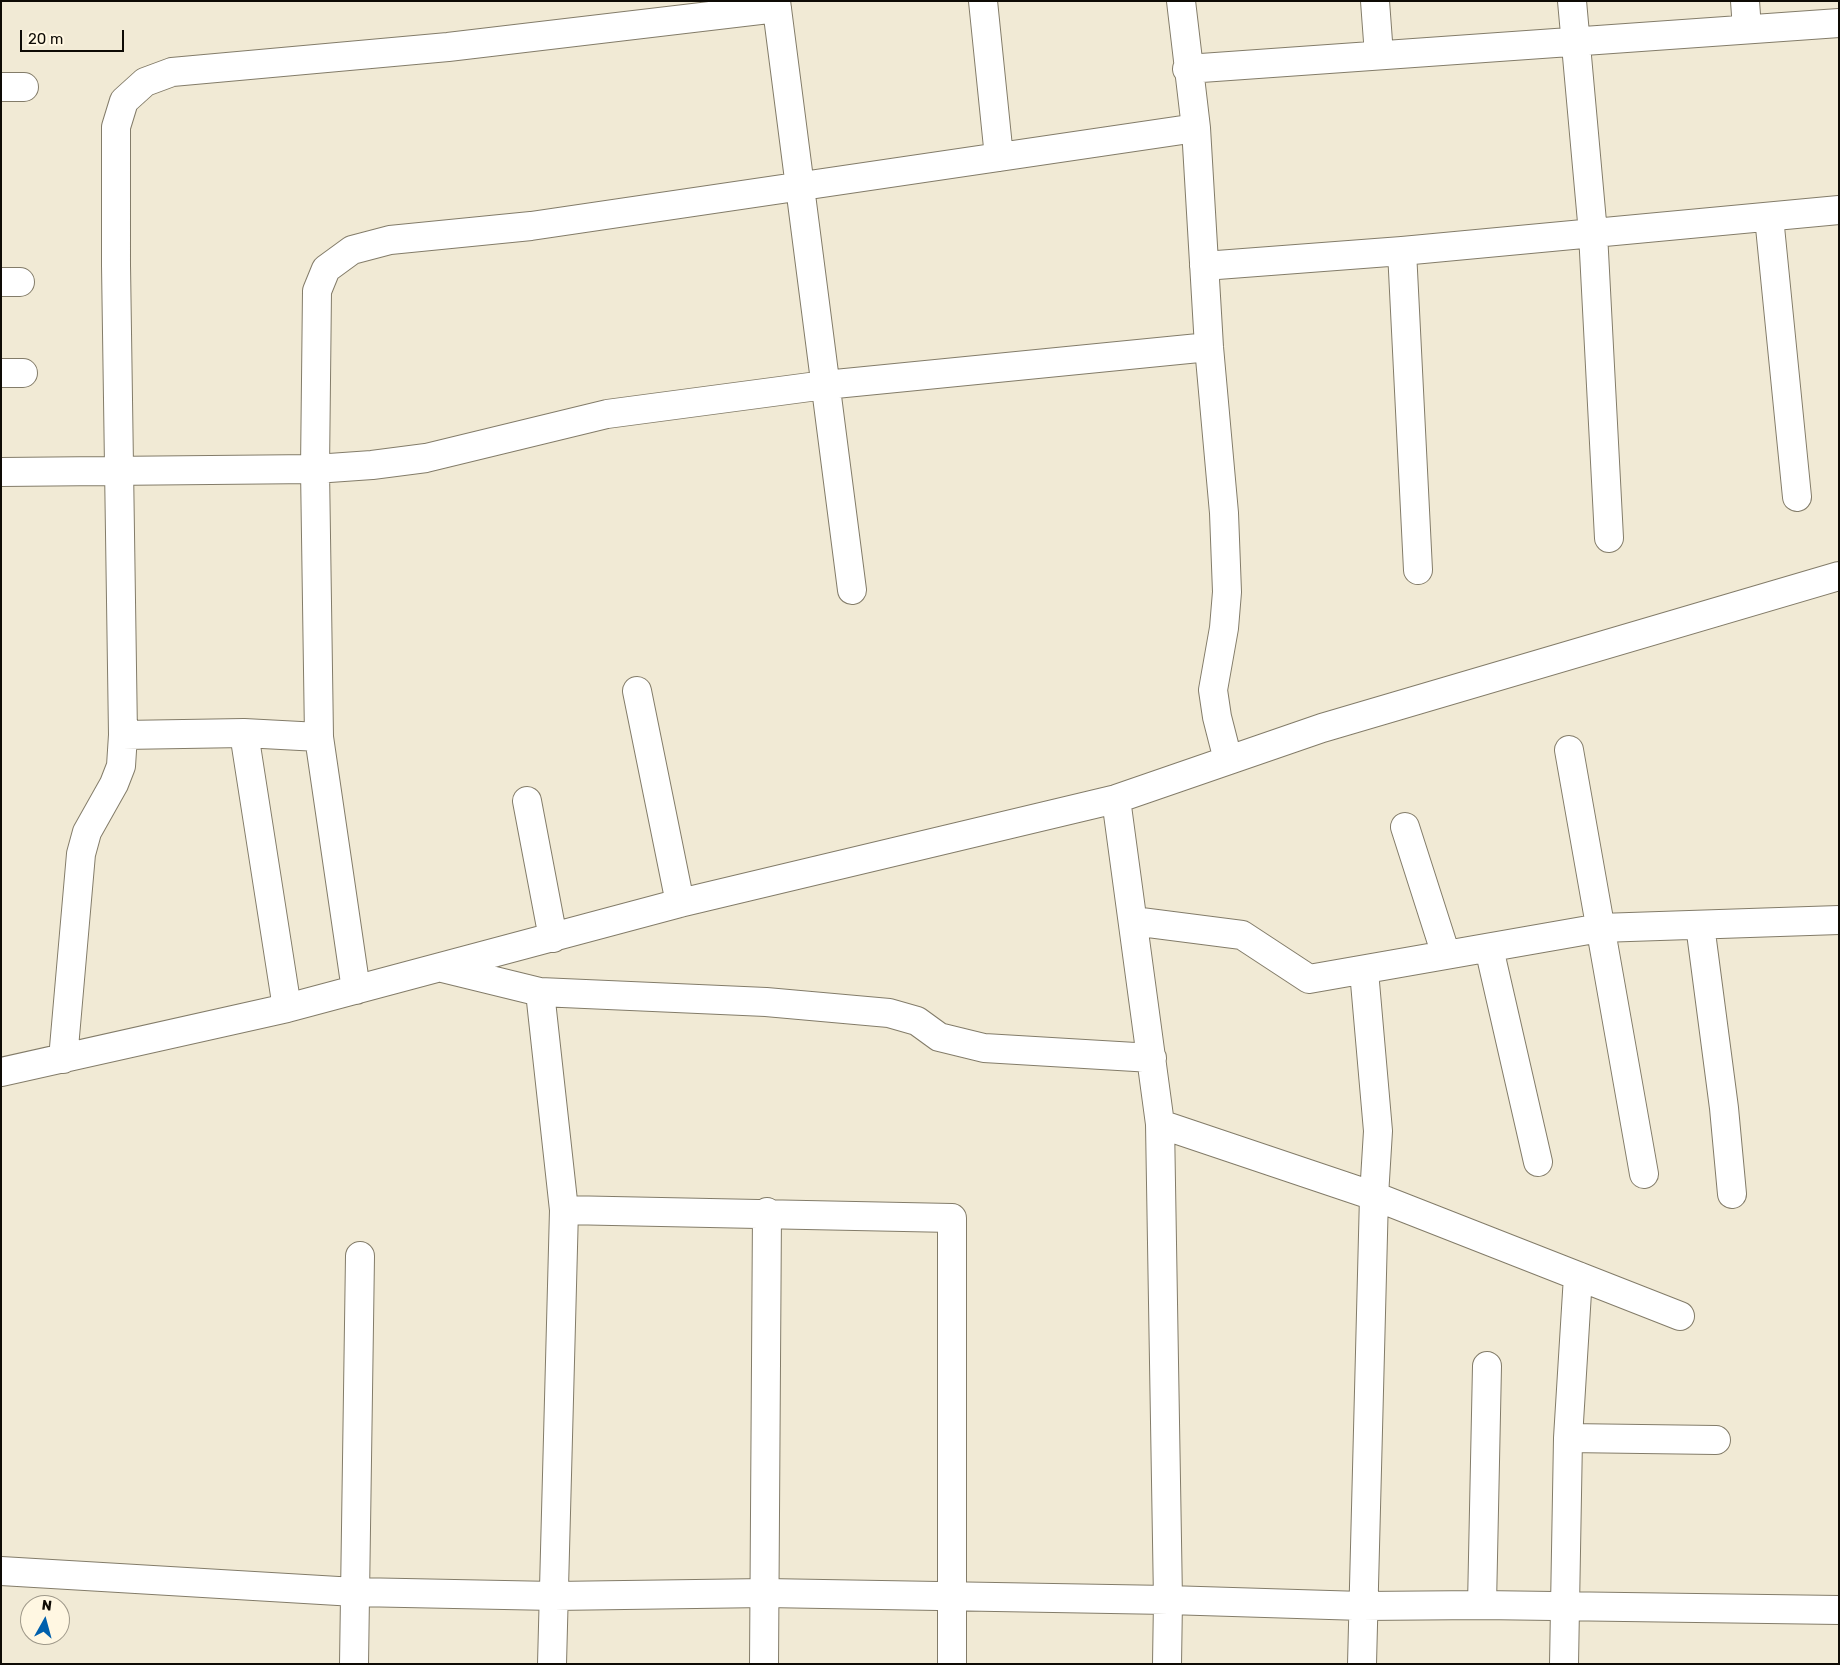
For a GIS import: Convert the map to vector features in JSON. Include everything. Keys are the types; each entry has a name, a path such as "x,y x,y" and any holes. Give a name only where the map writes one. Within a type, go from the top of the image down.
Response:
{"street":[{"path":"982,1 999,158"},
{"path":"1181,1 1187,69 1196,128 1209,347 1224,513 1227,592 1224,628 1213,690 1217,717 1228,760"},
{"path":"1375,1 1379,55"},
{"path":"1572,1 1592,233 1610,538"},
{"path":"1744,1 1746,29"},
{"path":"63,1059 81,854 87,832 114,784 121,766 123,735 120,471 116,352 116,126 124,101 145,82 172,72 448,47 776,5 852,590"},
{"path":"1187,69 1839,23"},
{"path":"356,990 320,737 315,468 317,291 326,269 352,250 390,240 531,226 1196,128"},
{"path":"1204,266 1402,251 1839,210"},
{"path":"1769,217 1797,497"},
{"path":"1402,251 1418,570"},
{"path":"1,472 315,468 372,465 426,458 607,414 825,385 1209,347"},
{"path":"1,1072 287,1008 680,903 1116,799 1322,728 1839,576"},
{"path":"637,691 680,903"},
{"path":"123,735 244,733 320,737"},
{"path":"244,733 287,1008"},
{"path":"1569,750 1644,1174"},
{"path":"1116,799 1160,1124 1168,1600 1167,1664"},
{"path":"527,800 553,938"},
{"path":"1405,828 1446,955"},
{"path":"1133,922 1242,935 1309,979 1364,971 1600,928 1839,920"},
{"path":"1700,925 1724,1108 1732,1194"},
{"path":"1489,948 1538,1162"},
{"path":"437,967 540,992 766,1002 854,1009 889,1013 916,1021 939,1037 984,1048 1152,1058"},
{"path":"1362,1664 1374,1196 1378,1131 1364,971"},
{"path":"540,992 564,1210 552,1664"},
{"path":"1160,1124 1374,1196 1680,1316"},
{"path":"564,1210 767,1212 952,1218 952,1664"},
{"path":"764,1664 766,1592 767,1212"},
{"path":"354,1664 360,1256"},
{"path":"1564,1664 1568,1438 1578,1276"},
{"path":"1482,1605 1487,1366"},
{"path":"1568,1438 1716,1440"},
{"path":"1,1571 355,1592 554,1596 766,1592 1362,1606 1482,1605 1839,1610"}]}
